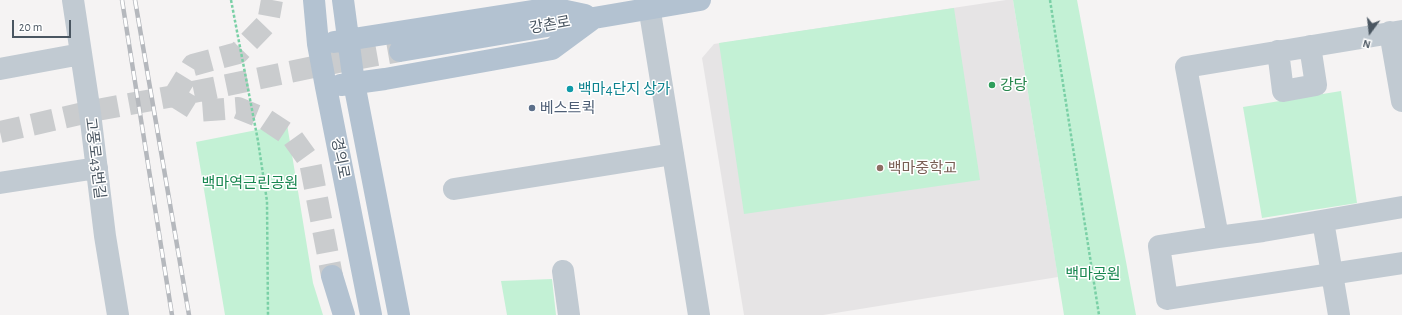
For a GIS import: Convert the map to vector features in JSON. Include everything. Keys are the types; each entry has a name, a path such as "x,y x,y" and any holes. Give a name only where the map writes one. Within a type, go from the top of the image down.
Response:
{"main road":[{"name":"경의로","path":"314,0 318,44 371,315"},
{"name":"경의로","path":"343,0 354,83 399,315"},
{"name":"강촌로","path":"400,51 596,18 649,4 700,0"},
{"path":"318,44 552,8 596,18"},
{"path":"326,87 552,49 596,18"},
{"path":"332,276 344,315"}],"street":[{"name":"고풍로43번길","path":"73,0 97,168 105,236 118,315"},
{"path":"649,4 699,315"},
{"path":"1218,237 1186,67 1396,32 1402,101"},
{"path":"1278,51 1283,91 1316,85 1310,46"},
{"path":"0,70 81,54"},
{"path":"454,188 673,154"},
{"path":"0,182 97,168"},
{"path":"1402,207 1264,231 1159,246 1167,299 1402,262"},
{"path":"1323,220 1339,315"},
{"path":"563,271 569,315"}],"path":[{"path":"231,0 258,141 267,201 268,315"},
{"path":"1050,0 1099,315"}],"shaded area":[{"name":"백마중학교","path":"1013,0 1058,277 823,315 744,315 702,58 714,44"}],"green space":[{"name":"백마공원","path":"1013,0 1077,0 1136,315 1064,315"},
{"path":"954,8 980,180 744,214 719,43"},
{"path":"1341,91 1357,203 1262,218 1243,107"},
{"name":"백마역근린공원","path":"287,124 313,283 323,315 225,315 196,142"},
{"path":"552,279 556,315 507,315 501,281"}],"tunnel":[{"path":"174,96 193,65 238,53 268,22 272,0"},
{"path":"0,132 97,110 400,51"},
{"path":"174,96 198,111 238,108 265,119 292,137 310,162 332,276"}],"railway":[{"path":"122,0 172,315"},
{"path":"135,0 189,315"}],"place":[{"name":"강당","path":"992,85"},
{"name":"백마4단지 상가","path":"570,89"},
{"name":"베스트퀵","path":"532,108"},
{"name":"백마중학교","path":"880,168"}]}
